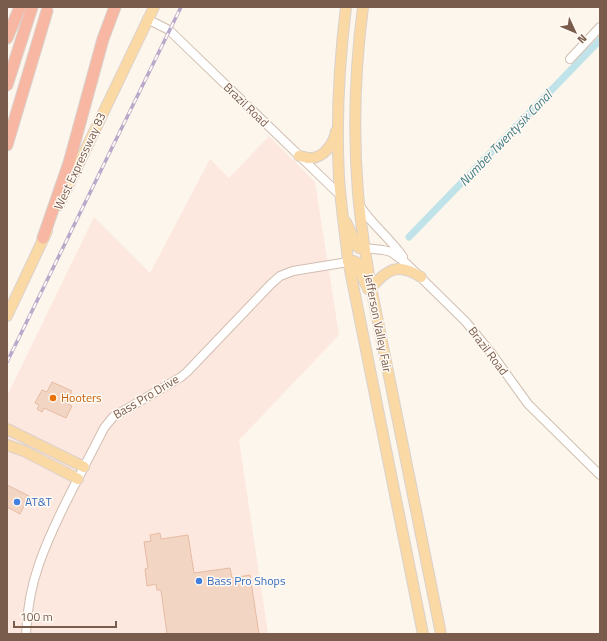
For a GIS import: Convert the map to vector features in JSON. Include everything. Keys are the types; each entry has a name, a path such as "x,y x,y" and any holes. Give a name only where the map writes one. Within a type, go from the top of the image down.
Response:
{"highway":[{"path":"7,38 20,7"},
{"path":"7,84 32,7"},
{"path":"43,238 69,164 103,39 115,7"},
{"path":"7,121 48,9"},
{"path":"7,145 48,9"}],"main road":[{"name":"West Expressway 83","path":"7,316 154,7"},
{"path":"346,7 339,78 338,119 339,178 348,262 423,634"},
{"name":"Jefferson Valley Fair","path":"363,7 356,99 356,150 364,248 441,634"},
{"path":"300,156 309,158 316,157 328,149 335,135 338,119"},
{"path":"342,211 355,245 359,248 364,248"},
{"path":"348,262 354,261 358,263 361,274 374,300"},
{"path":"371,288 384,275 395,269 407,269 421,277"},
{"path":"7,429 84,467"},
{"path":"7,445 78,479"}],"street":[{"name":"Brazil Road","path":"148,19 169,30 341,196"},
{"path":"570,59 600,27"},
{"path":"360,206 371,222 399,252 406,263"},
{"name":"Brazil Road","path":"364,248 383,250 395,255 421,277 479,337 528,404 600,474"},
{"name":"Bass Pro Drive","path":"26,634 27,618 38,565 84,467 104,428 112,417 181,377 187,372 280,276 293,271 348,262"}],"shaded area":[{"path":"269,136 315,182 339,335 239,440 268,634 7,634 7,396 94,217 150,273 210,159 229,178"}],"building":[{"name":"Hooters","path":"52,382 72,391 66,403 72,406 66,418 44,408 42,412 37,409 39,405 35,403 42,390 47,392"},
{"name":"AT&T","path":"7,485 29,496 20,514 7,507"},
{"name":"Bass Pro Shops","path":"160,533 161,539 188,535 194,573 230,568 232,578 250,575 259,634 167,634 161,590 157,590 156,584 147,586 145,569 148,568 144,542 151,541 150,535"}],"waterway":[{"name":"Number Twentysix Canal","path":"409,237 600,40"}],"railway":[{"path":"7,362 181,7"}],"place":[{"name":"Hooters","path":"53,398"},
{"name":"AT&T","path":"17,502"},
{"name":"Bass Pro Shops","path":"199,581"}]}
